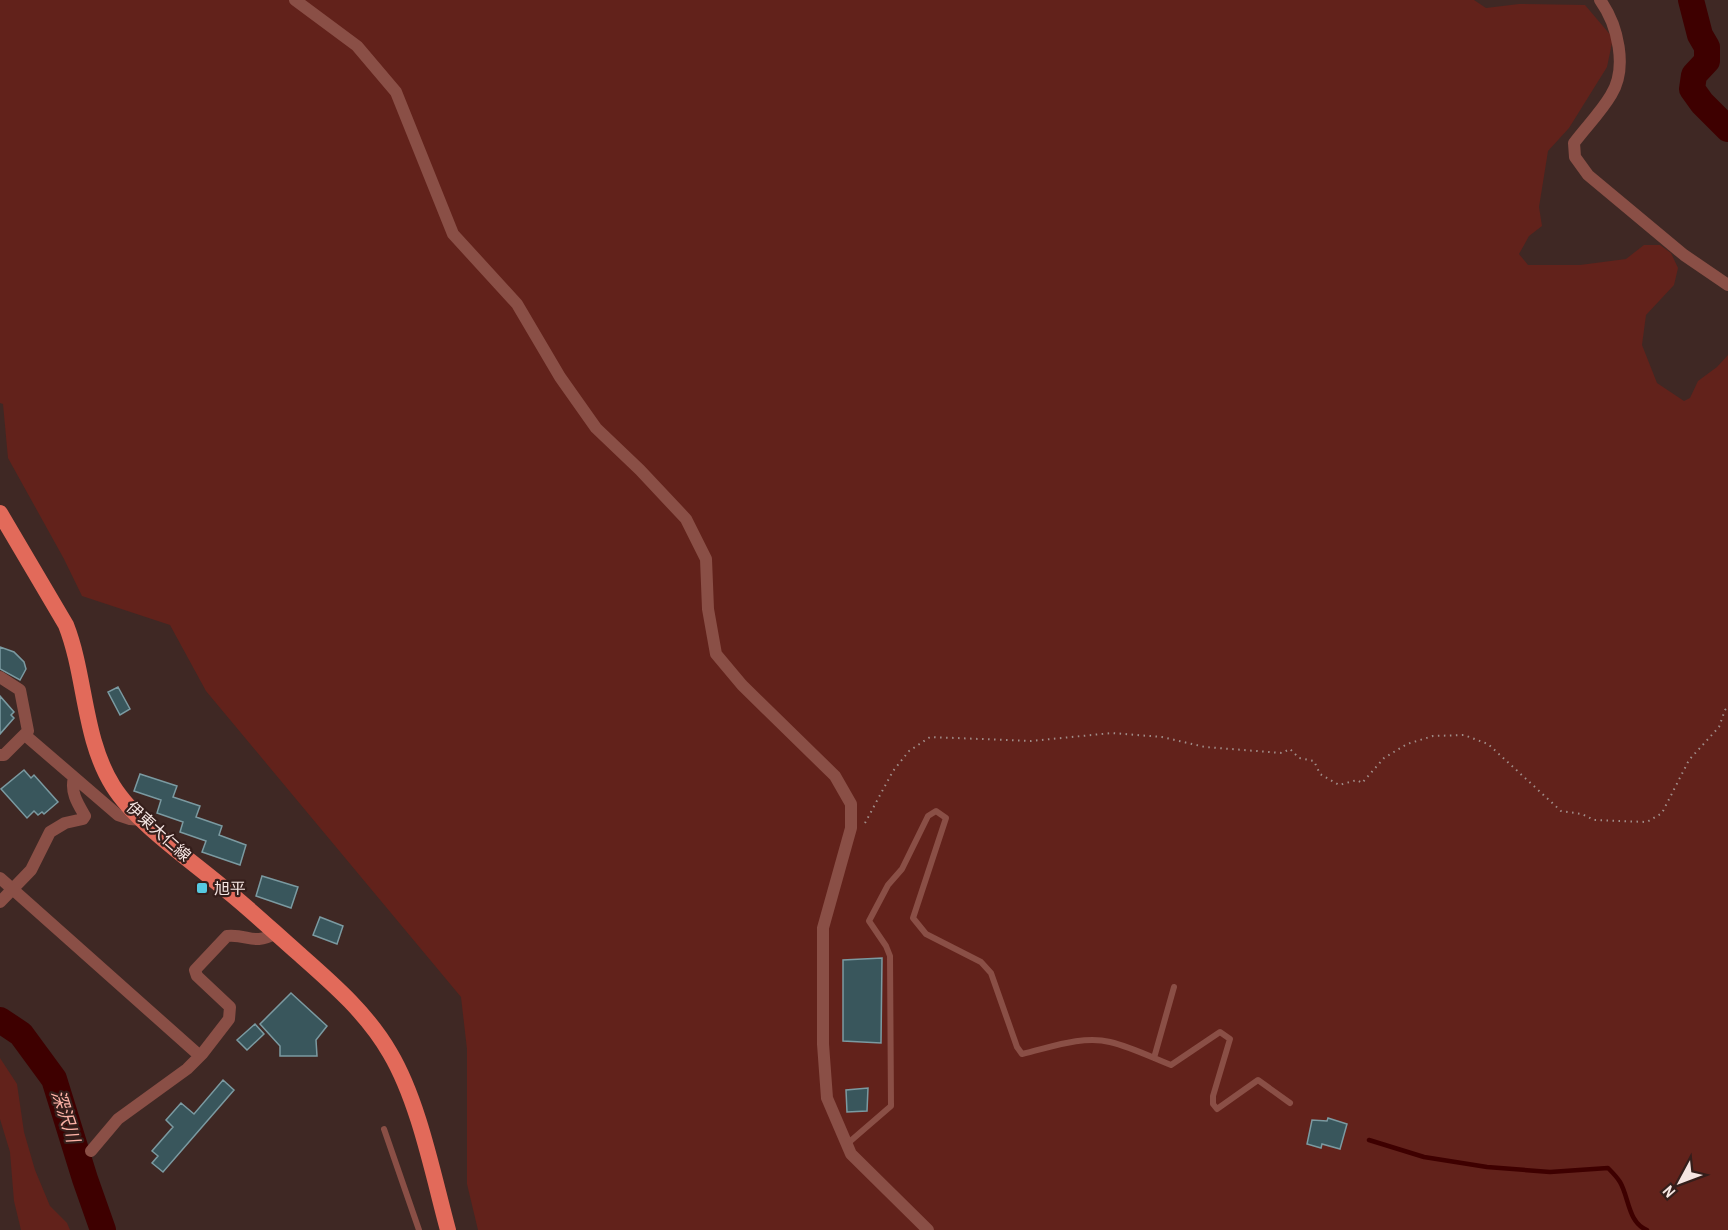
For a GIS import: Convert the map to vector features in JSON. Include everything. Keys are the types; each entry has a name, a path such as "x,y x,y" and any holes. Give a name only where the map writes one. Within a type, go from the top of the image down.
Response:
{"main road":[{"name":"伊東大仁線","path":"0,513 52,599 69,633 94,741 103,767 113,786 143,820 276,933 362,1013 391,1053 407,1090 426,1146 447,1230"}],"street":[{"path":"295,0 357,46 396,92 453,234 518,304 560,377 596,428 686,519 706,560 708,609 716,654 742,685 836,776 851,804 851,828 823,928 823,1044 827,1098 851,1154 928,1230"},
{"path":"1599,0 1608,11 1618,37 1619,80 1611,96 1574,143 1575,157 1588,175 1648,226 1684,255 1728,285"},
{"path":"0,678 12,683 21,693 28,731 4,755 0,755"},
{"path":"25,735 118,815 143,820"},
{"path":"0,902 31,870 50,832 65,823 83,819 85,816 74,794 72,786 74,778"},
{"path":"0,878 200,1056"},
{"path":"90,1151 118,1119 171,1082 200,1056 229,1018 231,1013 227,1004 197,976 195,970 226,936 233,935 258,940 276,933"}],"lane":[{"path":"847,1144 891,1107 890,956 869,921 888,885 902,868 928,816 936,811 946,818 913,918 926,934 981,962 991,973 1017,1047 1022,1054 1082,1040 1108,1041 1171,1065 1220,1032 1230,1039 1214,1096 1213,1104 1217,1109 1258,1080 1290,1103"},
{"path":"1154,1058 1174,987"},
{"path":"384,1129 419,1230"}],"path":[{"path":"851,828 863,826 893,771 909,751 930,737 1031,741 1112,733 1162,737 1205,747 1282,753 1290,749 1299,758 1314,761 1320,774 1339,784 1357,780 1362,783 1384,758 1407,744 1433,736 1464,735 1488,744 1561,811 1582,814 1594,820 1647,822 1662,813 1689,760 1719,727 1728,707"}],"shaded area":[{"path":"0,0 1474,0 1486,8 1519,4 1585,5 1613,38 1607,67 1569,128 1548,151 1539,207 1542,226 1529,236 1519,254 1528,265 1580,265 1626,259 1644,245 1660,245 1671,253 1678,268 1674,285 1646,315 1642,345 1657,383 1684,401 1690,398 1698,381 1717,367 1728,355 1728,1230 478,1230 467,1184 467,1049 461,997 206,691 170,625 82,596 8,458 3,404 0,403"},
{"path":"0,1058 17,1084 24,1132 35,1170 50,1206 67,1223 70,1230 21,1230 14,1201 10,1152 0,1119"}],"building":[{"path":"0,647 14,652 24,662 26,669 20,680 0,669"},
{"path":"118,687 130,709 120,715 108,692"},
{"path":"0,696 14,712 11,715 14,718 0,734"},
{"path":"24,770 31,778 34,775 58,802 44,814 42,812 38,815 34,811 27,818 1,789"},
{"path":"140,774 177,786 173,797 200,806 196,817 222,826 219,835 246,845 240,865 202,852 206,841 180,832 183,822 157,813 161,800 134,791"},
{"path":"262,876 298,887 291,908 256,896"},
{"path":"320,917 343,926 337,944 313,935"},
{"path":"882,958 881,1043 843,1041 843,960"},
{"path":"291,993 327,1026 316,1040 317,1056 280,1056 280,1046 260,1024"},
{"path":"255,1024 264,1034 247,1050 237,1040"},
{"path":"223,1080 234,1090 163,1172 152,1163 158,1156 152,1151 173,1127 166,1120 181,1103 194,1114"},
{"path":"868,1088 867,1111 847,1112 846,1090"},
{"path":"1328,1118 1347,1124 1340,1149 1322,1144 1321,1148 1307,1144 1312,1120 1327,1121"}],"waterway":[{"path":"1691,0 1700,35 1707,47 1707,61 1694,75 1692,89 1702,103 1728,129"},
{"name":"深沢川","path":"0,1020 21,1034 54,1079 103,1230"},
{"path":"1369,1140 1424,1157 1487,1167 1550,1172 1608,1168 1620,1182 1632,1216 1641,1227 1647,1230"}],"place":[{"name":"旭平","path":"202,888"}]}
